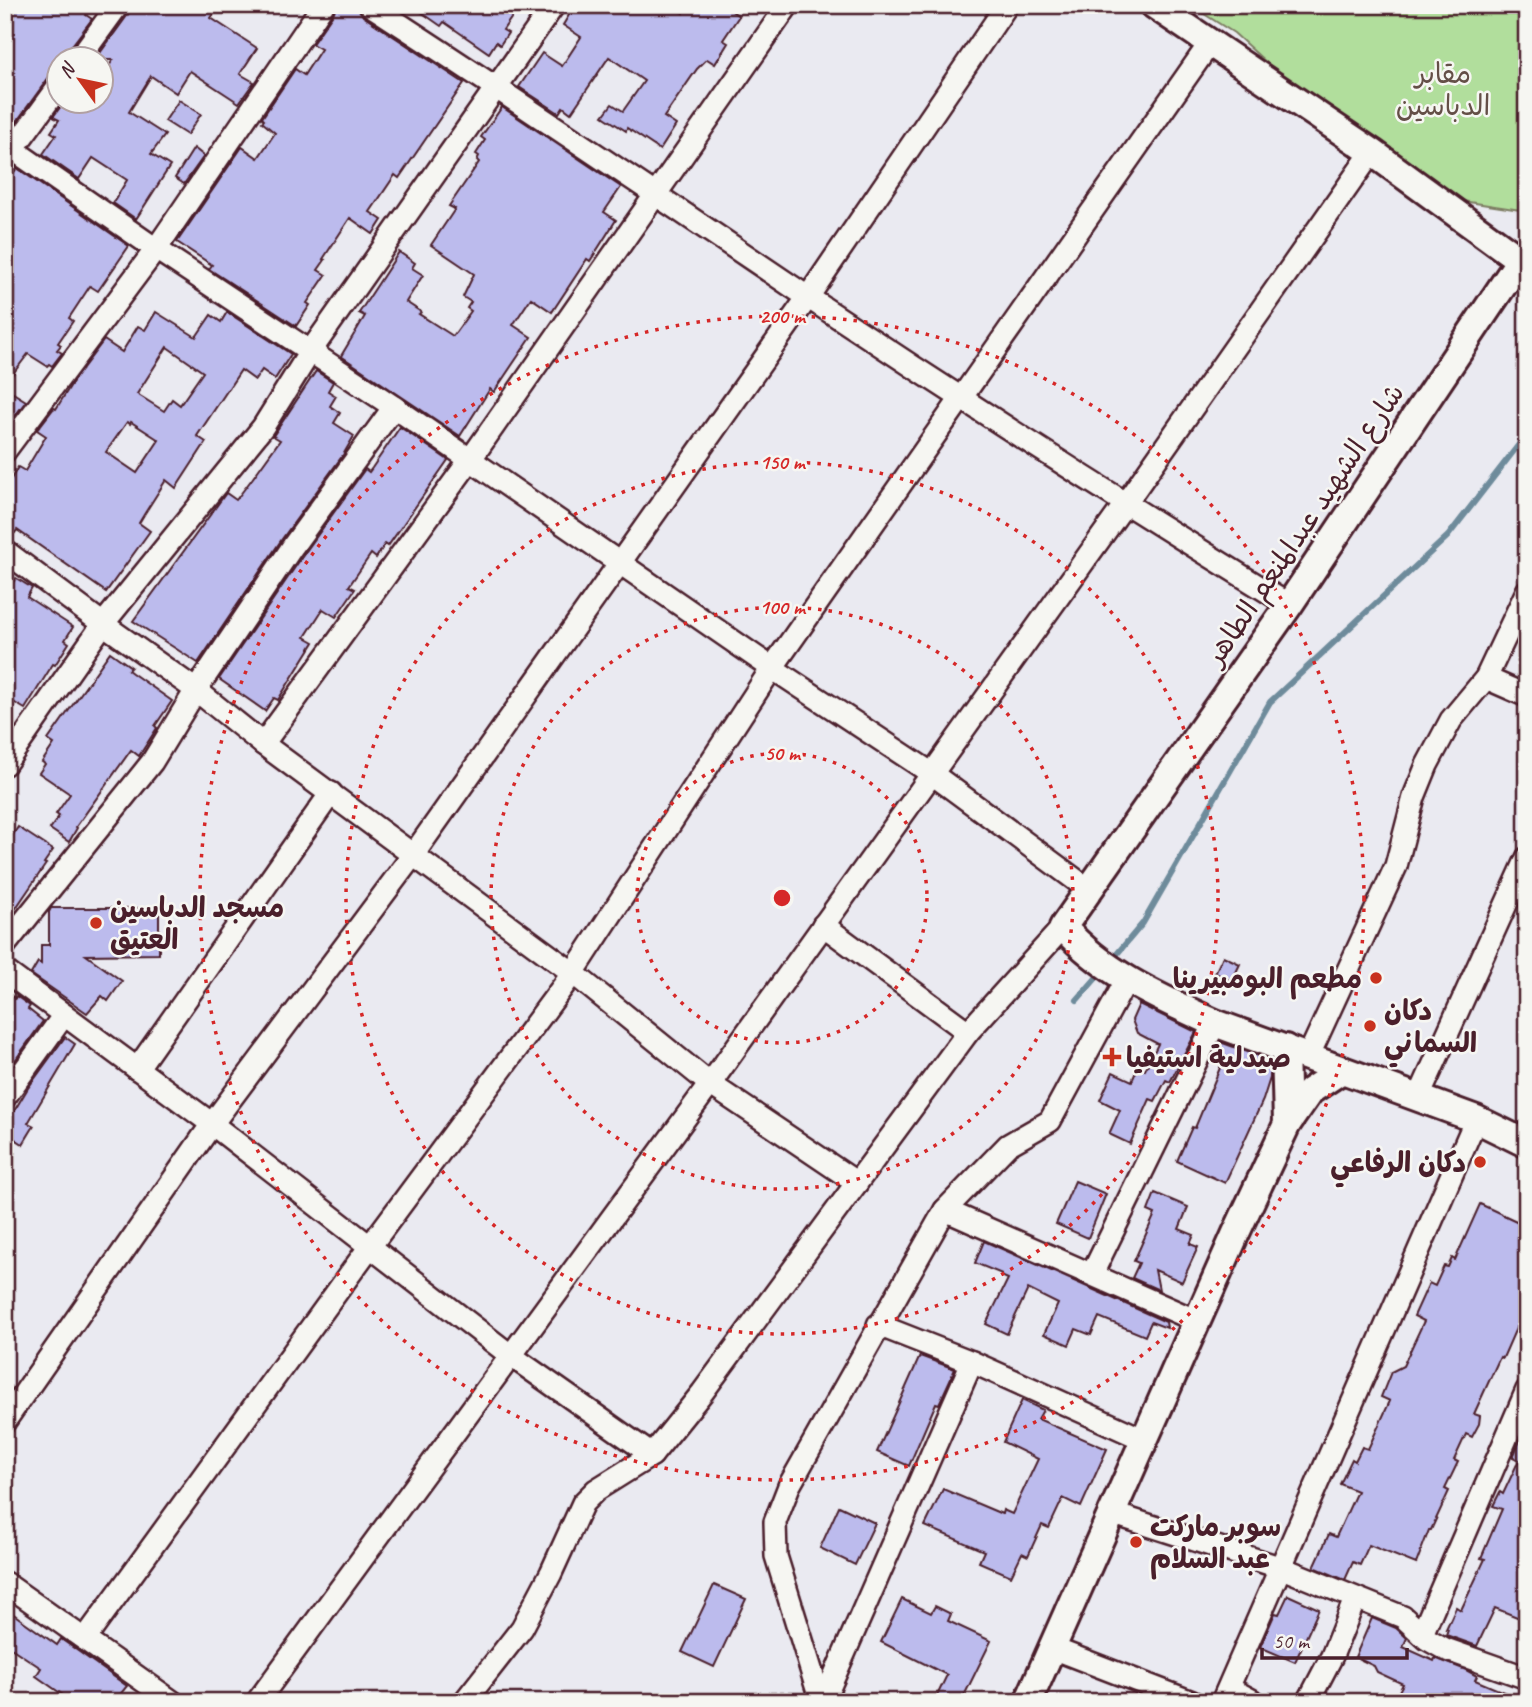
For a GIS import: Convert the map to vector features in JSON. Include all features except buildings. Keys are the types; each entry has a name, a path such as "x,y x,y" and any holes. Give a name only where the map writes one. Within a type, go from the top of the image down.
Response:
{"street":[{"path":"88,46 118,5"},
{"path":"5,451 156,249 323,5"},
{"path":"370,5 961,397 1125,504 1289,605"},
{"path":"5,764 103,624 263,427 310,352 554,5"},
{"path":"263,744 470,460 788,5"},
{"path":"5,1421 212,1124 413,855 808,297 1007,5"},
{"name":"شارع الشهيد عبدالمنعم الطاهر","path":"1063,927 1289,605 1523,255 1154,5"},
{"path":"85,1639 371,1245 573,973 772,668 1210,43"},
{"path":"46,103 8,151 394,407 620,561 772,668 930,774 1088,889"},
{"path":"257,1702 710,1084 1125,504 1372,152"},
{"path":"5,945 152,762 196,690 293,546 394,407"},
{"path":"5,551 196,690 263,744 573,973 710,1084 857,1184"},
{"path":"1287,1124 1296,1053 1396,866 1413,797 1427,765 1451,720 1486,678 1526,593"},
{"path":"1486,678 1527,696"},
{"path":"137,1069 331,793"},
{"path":"1419,1099 1527,859"},
{"path":"823,925 968,1032"},
{"path":"464,1702 522,1628 583,1503 596,1490 653,1455 702,1393 968,1032 1063,927 1091,956 1127,979 1216,1023 1476,1119 1527,1144"},
{"path":"5,971 212,1124 510,1355 653,1455"},
{"path":"822,1702 776,1556 775,1521 789,1486 945,1210 1008,1145 1050,1121 1127,979"},
{"path":"5,1097 64,1015"},
{"path":"1092,1274 1216,1023"},
{"path":"1028,1702 1287,1124 1310,1091 1342,1070"},
{"path":"1255,1702 1225,1695 1476,1119"},
{"path":"945,1210 1197,1321"},
{"path":"878,1325 972,1362 1144,1440"},
{"path":"822,1702 972,1362"},
{"path":"1422,1634 1527,1390"},
{"path":"1111,1513 1282,1568 1403,1617 1445,1649 1527,1678"},
{"path":"5,1583 173,1702"},
{"path":"1308,1702 1332,1656 1355,1599"},
{"path":"1052,1648 1192,1702"}],"green space":[{"name":"مقابر الدباسين","path":"1190,5 1527,5 1527,211 1456,200 1279,74 1234,33"}],"waterway":[{"path":"1111,961 1143,923 1270,702 1448,536 1527,434"},
{"path":"1077,1000 1104,969"}],"place":[{"name":"مسجد الدباسين العتيق","path":"96,923"},
{"name":"مطعم البومبيرينا","path":"1376,978"},
{"name":"دكان السماني","path":"1370,1026"},
{"name":"صيدلية استيفيا","path":"1112,1057"},
{"name":"دكان الرفاعي","path":"1480,1162"},
{"name":"سوبر ماركت عبد السلام","path":"1136,1542"}]}
